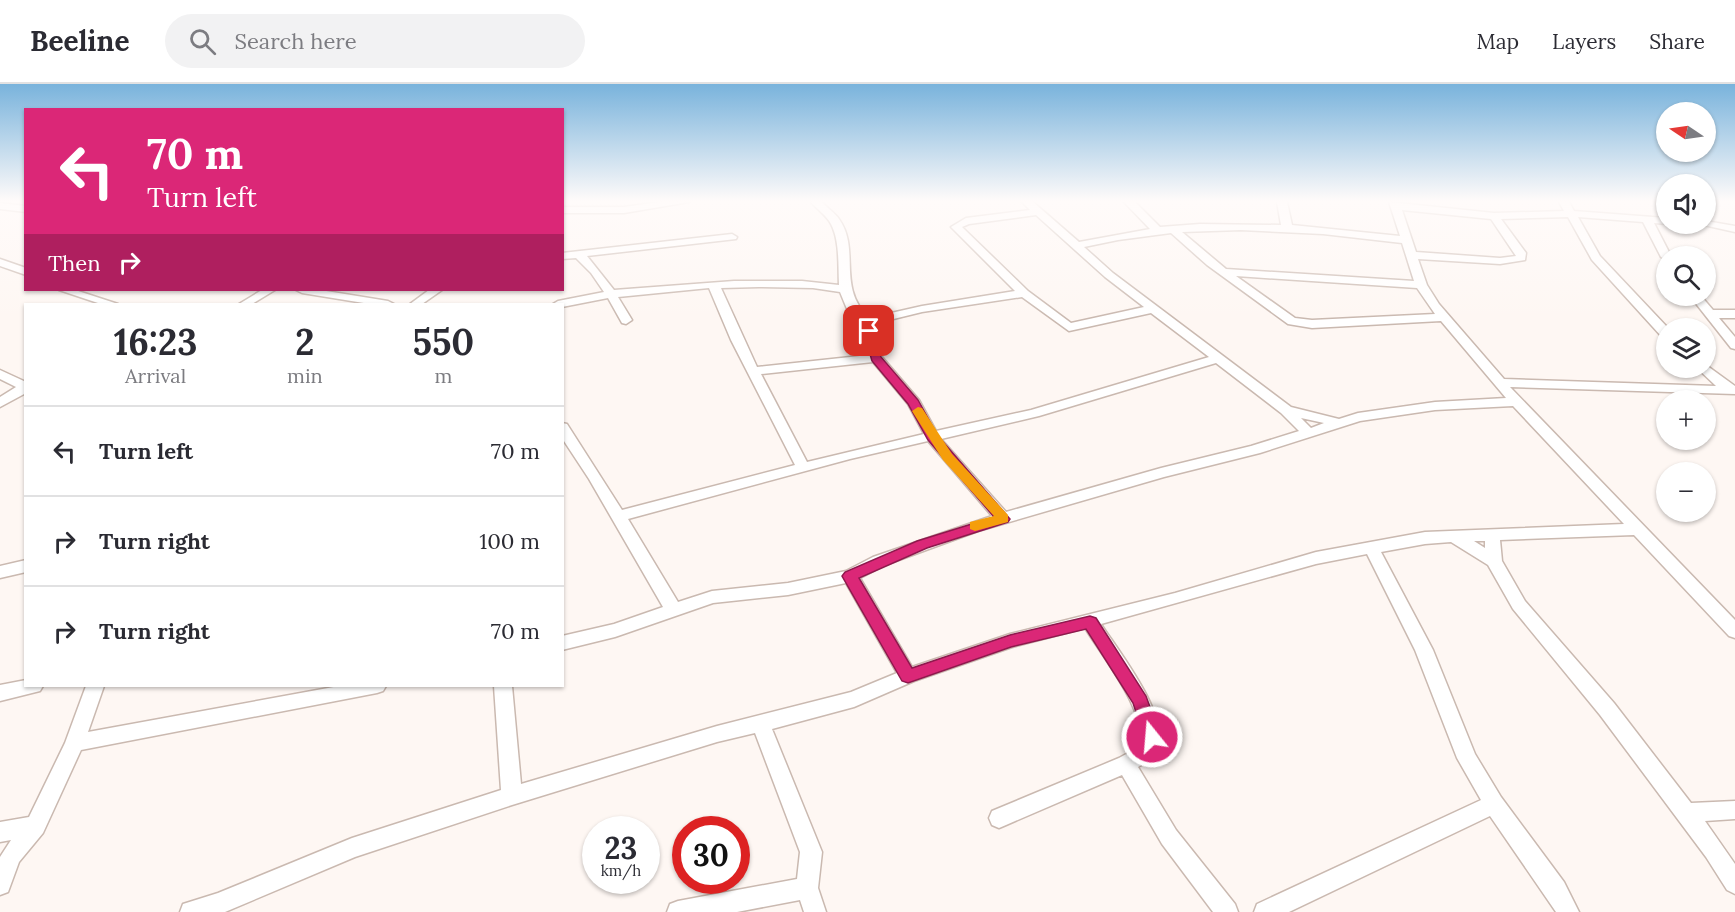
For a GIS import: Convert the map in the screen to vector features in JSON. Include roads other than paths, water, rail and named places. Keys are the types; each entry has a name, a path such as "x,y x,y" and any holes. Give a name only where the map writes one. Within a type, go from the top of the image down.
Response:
{"street":[{"path":"564,256 690,241"},
{"path":"841,241 845,290 853,309 866,322 876,358 914,402 933,438 1004,519"},
{"path":"970,241 1024,293 1069,327 1152,309"},
{"path":"1071,241 1152,309 1286,410 1309,434"},
{"path":"1077,246 1106,241"},
{"path":"1184,241 1292,321 1301,324 1444,317"},
{"path":"1406,241 1421,285 1444,317 1516,402 1735,631"},
{"path":"1412,255 1500,261 1521,258 1521,252 1512,241"},
{"path":"1587,241 1604,269 1656,324"},
{"path":"580,255 606,282 609,292 626,320"},
{"path":"0,262 24,271"},
{"path":"1224,272 1421,285"},
{"path":"1236,281 1250,275"},
{"path":"562,303 609,292 712,285 814,283 845,290"},
{"path":"712,285 718,292 753,371 803,467"},
{"path":"68,291 109,303"},
{"path":"247,303 267,291"},
{"path":"308,291 382,303"},
{"path":"416,303 434,291"},
{"path":"866,322 922,309 1024,293"},
{"path":"1703,306 1735,345"},
{"path":"1709,314 1735,314"},
{"path":"753,371 876,358"},
{"path":"618,516 803,467 933,438 1121,389 1216,359"},
{"path":"0,374 24,386"},
{"path":"1716,378 1732,390"},
{"path":"1500,383 1732,390"},
{"path":"0,403 24,388"},
{"path":"564,643 615,630 712,597 788,589 850,576 922,545 1004,519 1309,434 1339,423 1400,410 1516,402"},
{"path":"1286,410 1339,423"},
{"path":"564,430 673,609"},
{"path":"191,912 218,904 352,848 512,796 717,734 854,699 908,676 1010,641 1090,622 1316,558 1399,541 1492,534 1638,529"},
{"path":"1492,534 1494,561 1519,605 1594,692 1687,813 1735,882"},
{"path":"1454,537 1494,561"},
{"path":"1371,547 1424,650 1467,758 1494,804 1556,890 1568,912"},
{"path":"0,572 24,566"},
{"path":"850,576 908,676"},
{"path":"999,818 1126,764 1147,752 1152,737 1140,701 1090,622"},
{"path":"0,693 29,687"},
{"path":"0,884 11,856 36,825 75,742 95,687"},
{"path":"75,742 372,687"},
{"path":"503,687 512,796"},
{"path":"761,724 811,852 807,888 815,912"},
{"path":"1126,764 1169,837 1227,912"},
{"path":"1265,912 1494,804"},
{"path":"1687,813 1735,810"},
{"path":"0,832 36,825"},
{"path":"678,912 807,888"}]}
